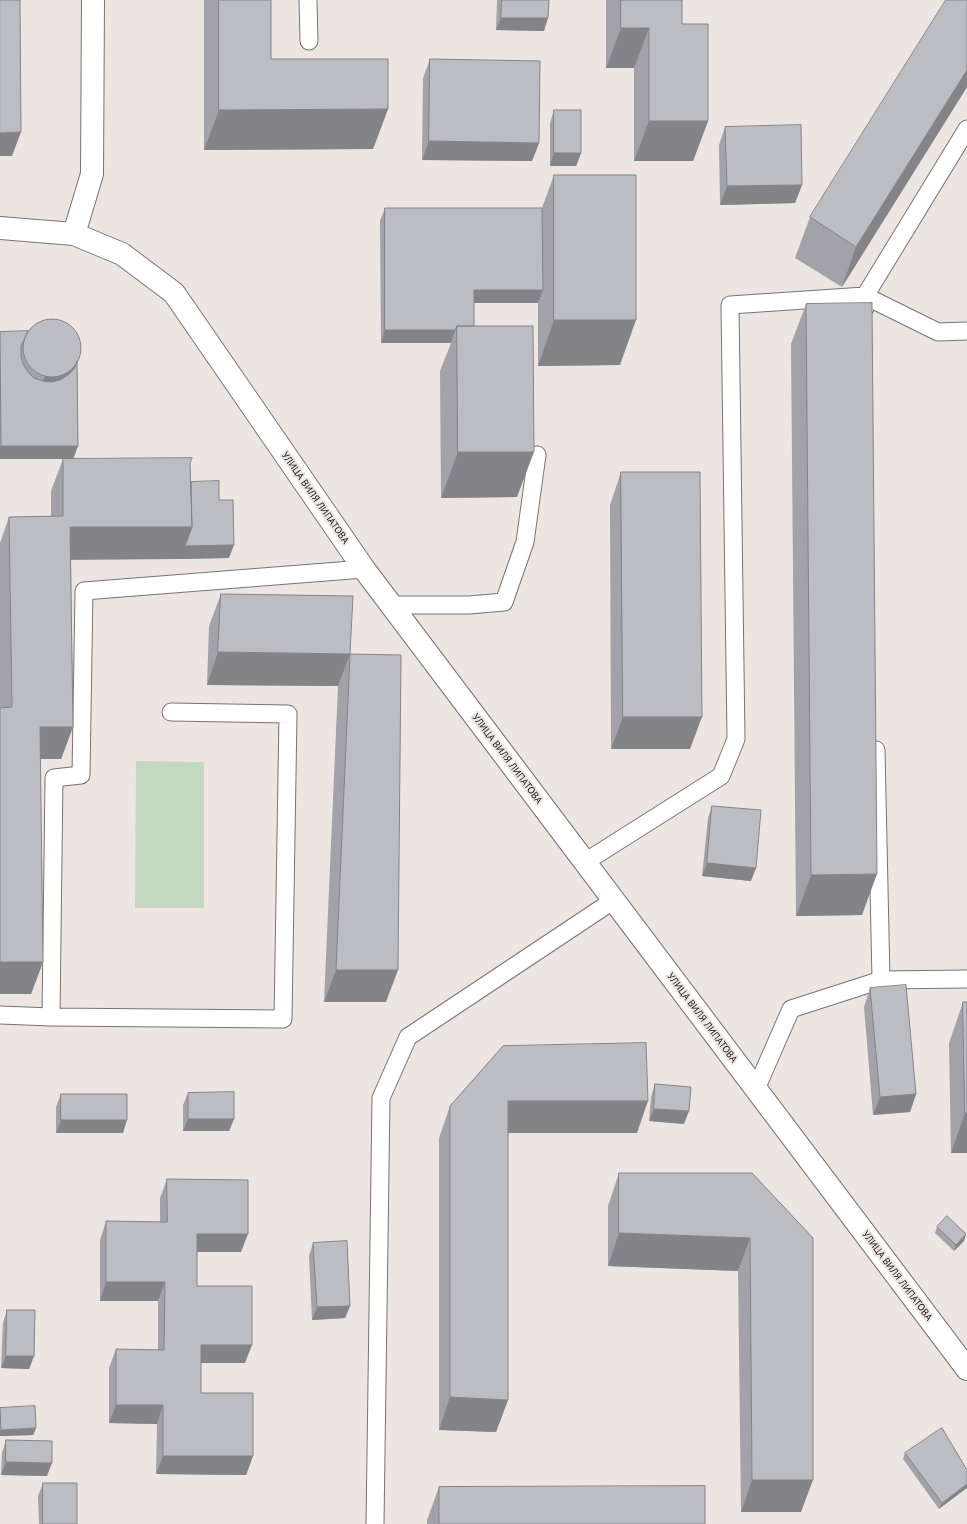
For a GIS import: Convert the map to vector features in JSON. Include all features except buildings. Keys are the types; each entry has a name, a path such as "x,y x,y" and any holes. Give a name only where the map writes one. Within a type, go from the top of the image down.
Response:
{"street":[{"path":"74,234 92,174 93,0"},
{"name":"УЛИЦА ВИЛЯ ЛИПАТОВА","path":"0,228 74,234 122,254 174,293 364,569 967,1369"}],"lane":[{"path":"308,0 309,41"},
{"path":"866,320 865,296 967,129"},
{"path":"585,862 721,776 736,739 730,305 865,296 938,332 967,330"},
{"path":"392,605 469,605 504,602 525,542 537,455"},
{"path":"50,1017 54,778 81,775 84,591 364,569"},
{"path":"0,1015 50,1017 283,1019 288,714 171,712"},
{"path":"875,733 881,980"},
{"path":"375,1524 381,1098 408,1037 614,900"},
{"path":"756,1089 792,1009 881,980 967,979"}],"green space":[{"path":"136,761 204,762 204,908 135,908"}]}
